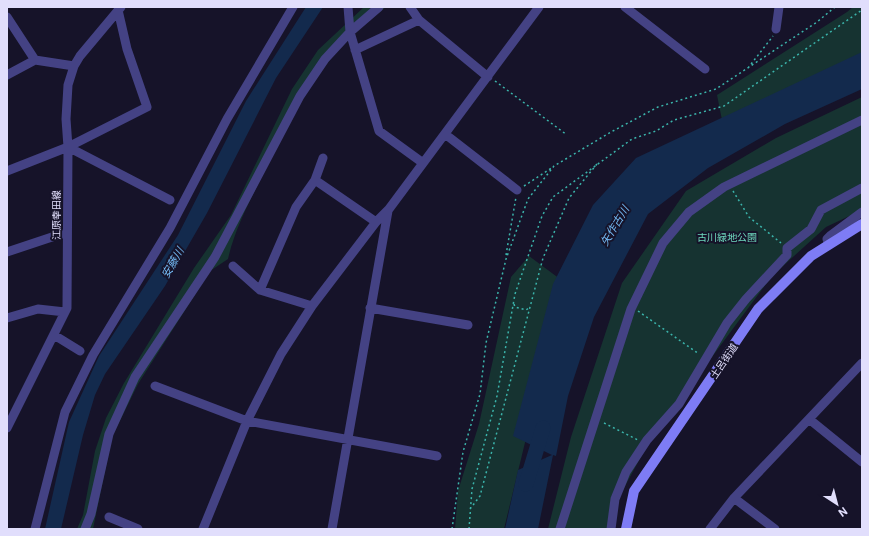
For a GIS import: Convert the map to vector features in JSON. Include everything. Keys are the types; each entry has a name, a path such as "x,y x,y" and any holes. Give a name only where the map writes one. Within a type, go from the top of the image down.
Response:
{"street":[{"path":"36,529 65,412 93,355 170,228 226,119 293,7"},
{"path":"348,7 350,32 379,131 424,163"},
{"path":"85,529 91,514 109,434 135,377 215,257 300,96 325,59 350,32 379,7"},
{"path":"410,7 419,20 488,77"},
{"path":"203,529 247,421 281,354 312,306 376,222 389,209 424,163 539,7"},
{"path":"625,7 705,68"},
{"path":"776,29 779,7"},
{"path":"7,171 68,147 147,107 127,49 119,9"},
{"name":"江原幸田線","path":"7,428 67,308 68,147 66,119 68,84 74,66 119,9"},
{"path":"7,17 35,60"},
{"path":"355,50 419,20"},
{"path":"7,75 35,60 74,66"},
{"path":"7,70 18,70"},
{"path":"560,529 632,307 663,243 689,212 730,184 862,120"},
{"path":"445,134 517,190"},
{"path":"68,147 170,200"},
{"path":"260,290 296,207 315,180 323,158"},
{"path":"315,180 376,222"},
{"path":"611,529 615,499 626,472 646,443 679,404 727,323 746,299 787,255 787,248 811,229 822,210 862,188"},
{"path":"332,529 370,308 389,209"},
{"path":"829,245 827,239 862,212"},
{"name":"土呂街道","path":"626,529 634,491 650,465 703,392 758,309 811,256 862,224"},
{"path":"7,252 67,232"},
{"path":"233,266 260,290 312,306"},
{"path":"370,308 468,325"},
{"path":"7,318 38,309 65,312"},
{"path":"54,335 80,351"},
{"path":"710,529 734,498 862,362"},
{"path":"155,386 247,421 437,456"},
{"path":"809,419 862,462"},
{"path":"734,498 775,529"},
{"path":"109,517 138,529"}],"path":[{"path":"452,529 463,452 480,394 486,343 506,259 517,190 611,132 658,107 716,89 747,70 817,22 835,7"},
{"path":"469,529 472,489 498,396 514,300 542,216 552,197 599,161 632,139 656,132 674,120 724,106 862,10"},
{"path":"747,70 771,41 776,29"},
{"path":"488,77 567,135"},
{"path":"470,509 480,496 543,258 566,203 599,161"},
{"path":"506,259 528,199 554,166"},
{"path":"730,184 749,217 787,248"},
{"path":"514,300 515,307 522,310 528,309 531,305"},
{"path":"632,307 705,359"},
{"path":"595,419 646,443"}],"green space":[{"path":"364,7 386,7 344,43 322,70 303,98 248,204 235,236 228,259 210,271 138,384 112,437 93,529 77,529 83,515 95,451 106,418 124,383 194,268 231,215 292,89 318,50"},
{"path":"853,7 862,7 862,64 722,120 717,95"},
{"name":"古川緑地公園","path":"862,97 862,210 826,227 772,276 649,442 618,499 615,529 548,529 571,437 622,283 686,191 776,138"},
{"path":"529,256 564,282 504,529 455,529 458,491 479,424 511,277"}],"water":[{"name":"安藤川","path":"306,7 323,7 276,78 207,213 165,286 105,374 95,395 83,435 61,529 45,529 69,422 99,356 178,235 246,101"},
{"path":"862,52 862,89 785,124 708,168 648,214 594,317 568,396 556,456 553,455 538,529 505,529 518,470 552,455 513,436 553,284 593,205 636,158"}],"waterway":[{"name":"矢作古川","path":"526,484 543,428"}]}
